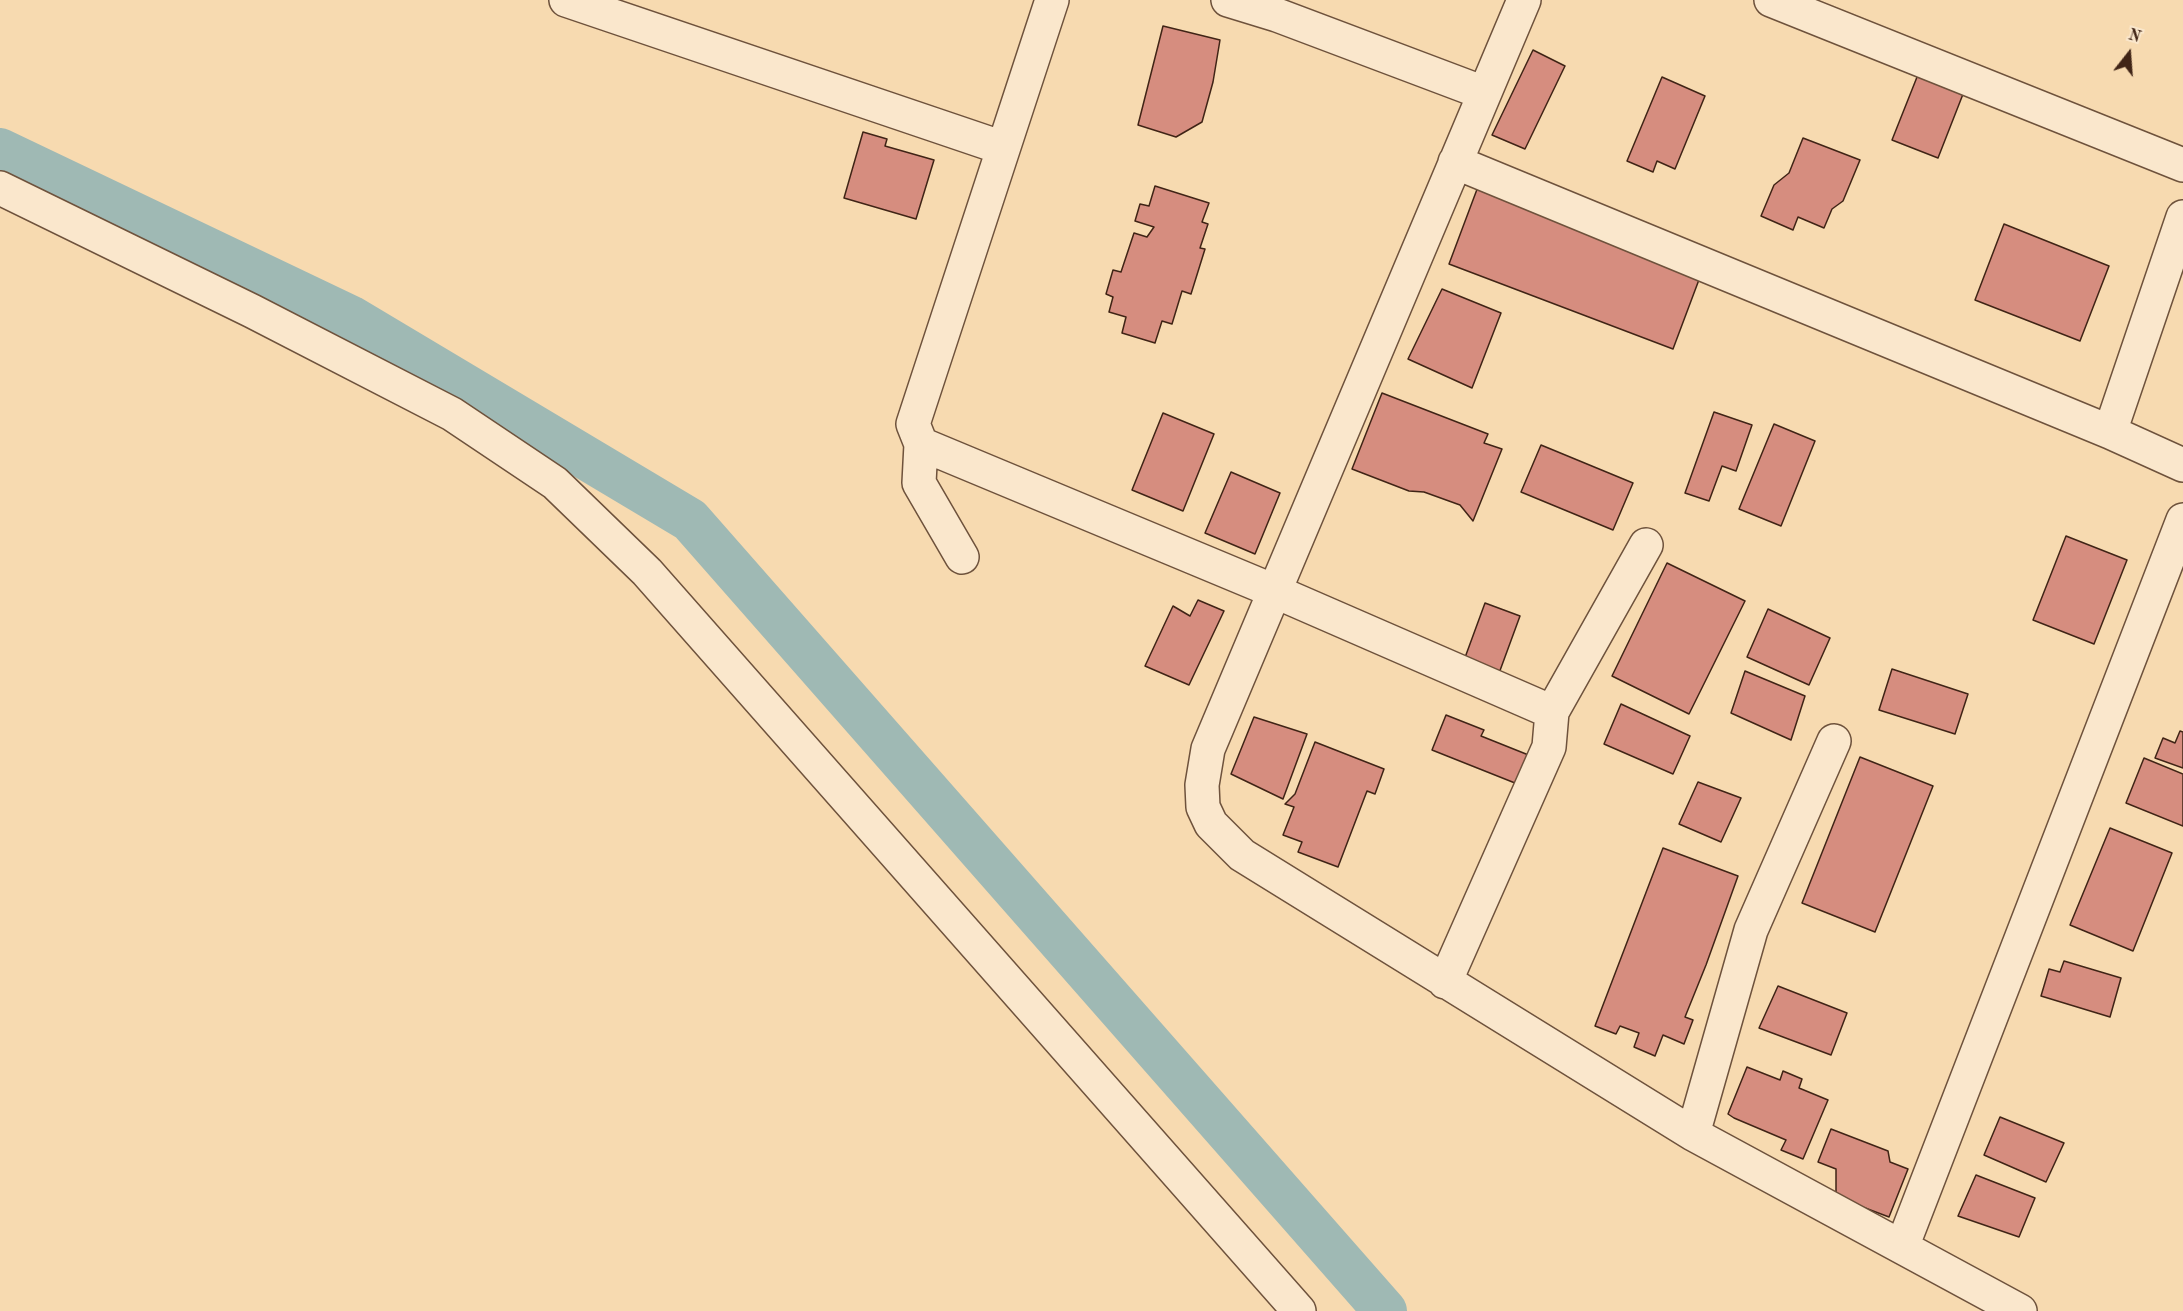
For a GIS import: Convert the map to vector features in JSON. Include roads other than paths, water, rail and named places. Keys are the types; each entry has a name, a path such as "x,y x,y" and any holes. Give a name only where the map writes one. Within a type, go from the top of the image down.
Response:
{"street":[{"path":"962,557 919,483 921,444 913,423 1052,0"},
{"path":"1228,0 1277,15 1484,93"},
{"path":"1524,0 1208,749 1203,807 1211,824 1242,855 1445,982 1693,1134 2020,1311"},
{"path":"1770,0 2183,165"},
{"path":"582,2 1003,148"},
{"path":"1455,162 2110,432 2183,465"},
{"path":"0,188 252,311 452,414 555,483 655,580 1299,1311"},
{"path":"2110,432 2183,217"},
{"path":"921,444 1274,591 1552,712"},
{"path":"1902,1247 2183,520"},
{"path":"1445,982 1549,747 1552,712 1646,544"},
{"path":"1693,1134 1751,930 1834,741"}],"waterway":[{"path":"0,150 350,317 690,520 1385,1311"}]}
